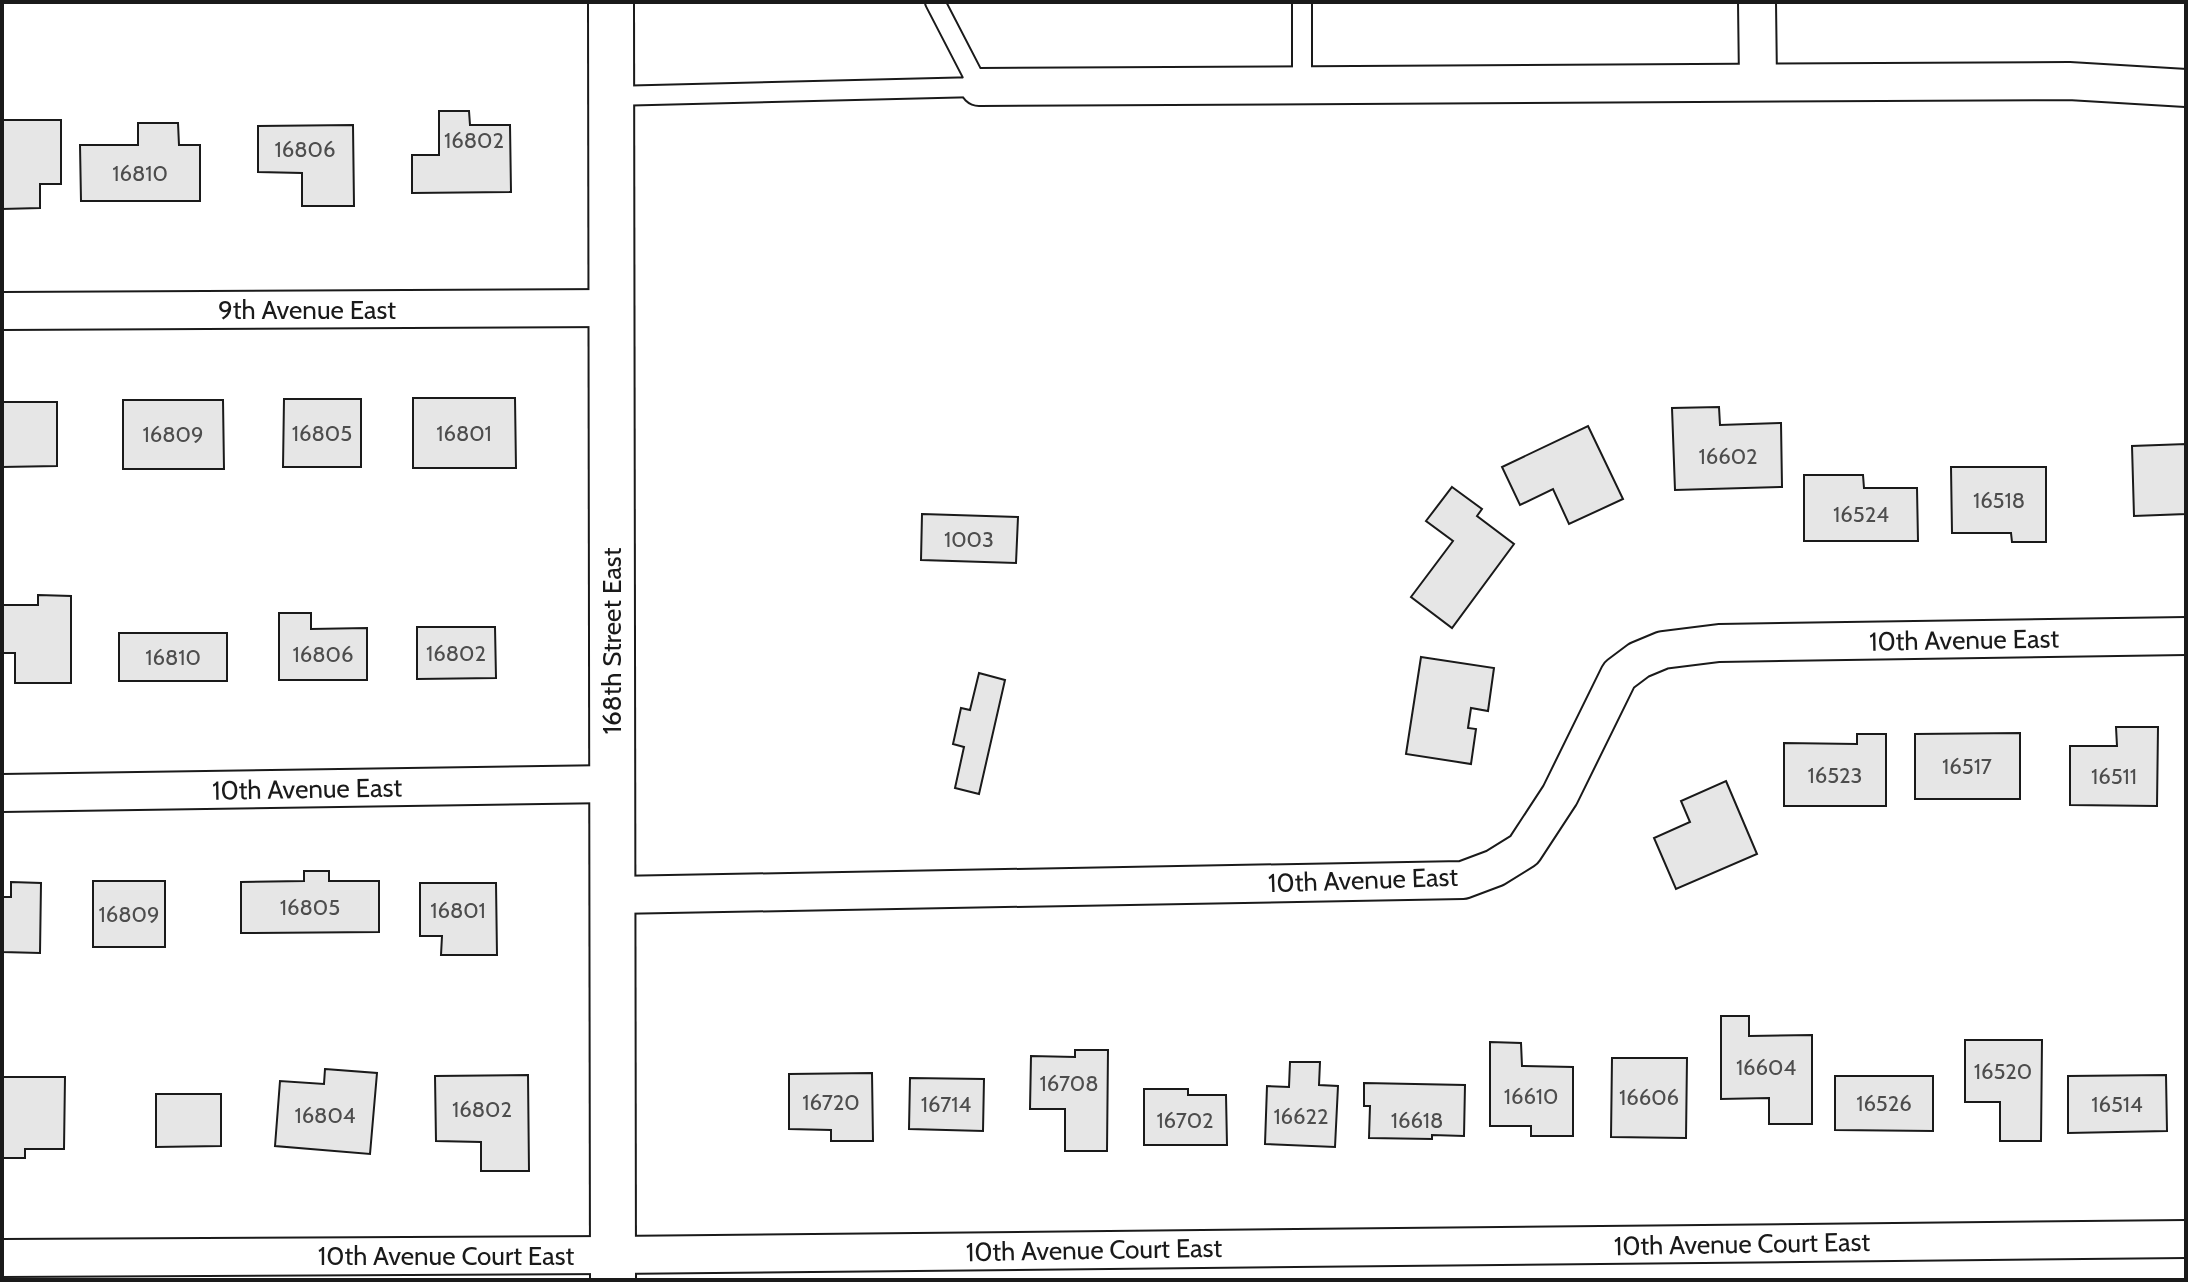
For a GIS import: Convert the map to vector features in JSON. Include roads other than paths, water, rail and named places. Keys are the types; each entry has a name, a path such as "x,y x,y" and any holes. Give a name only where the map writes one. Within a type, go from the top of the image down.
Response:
{"street":[{"name":"168th Street East","path":"611,2 613,1268"},
{"path":"1757,2 1758,81"},
{"path":"979,87 2069,81 2186,88"},
{"name":"9th Avenue East","path":"2,311 612,308"},
{"name":"10th Avenue East","path":"614,895 1463,880 1495,868 1524,850 1560,795 1619,675 1639,660 1663,650 1719,643 2186,636"},
{"name":"10th Avenue East","path":"2,793 612,784"},
{"name":"10th Avenue Court East","path":"2,1258 613,1268 2186,1239"}],"lane":[{"path":"611,96 979,87 935,2"},
{"path":"1302,2 1302,84"}]}
